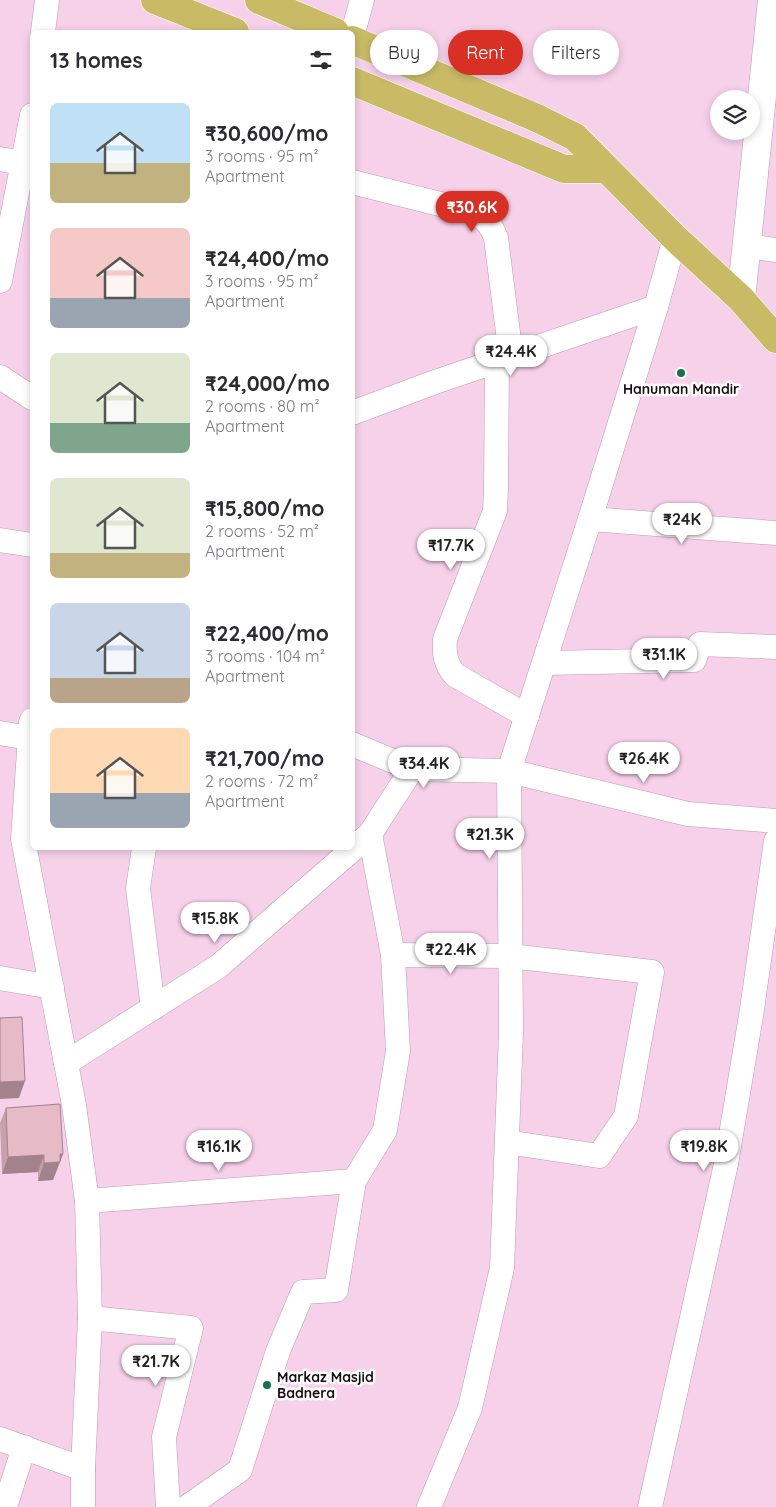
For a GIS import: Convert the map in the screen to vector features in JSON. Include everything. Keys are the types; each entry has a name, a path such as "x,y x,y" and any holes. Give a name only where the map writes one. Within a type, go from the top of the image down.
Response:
{"main road":[{"path":"155,0 230,30"},
{"path":"259,0 330,30"},
{"path":"355,41 539,119 575,137 675,238 741,299 776,339"},
{"path":"355,82 564,168 605,169"}],"street":[{"path":"43,30 47,0"},
{"path":"354,30 362,0"},
{"path":"741,299 772,0"},
{"path":"0,281 11,161 30,120"},
{"path":"755,165 776,133"},
{"path":"355,183 472,212 483,217 491,225 496,238 504,359 494,511 446,639 444,650 445,660 454,675 527,716"},
{"path":"429,1507 470,1408 502,1268 511,1032 509,772 590,520 656,307 675,238"},
{"path":"746,246 776,250"},
{"path":"355,412 656,307"},
{"path":"0,377 30,397"},
{"path":"590,520 776,533"},
{"path":"0,540 30,545"},
{"path":"545,663 694,660 700,644 776,647"},
{"path":"0,733 30,729"},
{"path":"30,743 23,839 66,1063 64,1107 87,1201 90,1318 83,1507"},
{"path":"355,745 412,769 509,772 688,814 776,820"},
{"path":"355,847 370,834 412,769"},
{"path":"187,1507 240,1470 278,1351 303,1292 336,1290 354,1181 386,1130 398,1051 393,955 370,834"},
{"path":"650,1507 726,1164 751,1016 776,841"},
{"path":"144,850 138,888 153,1008"},
{"path":"66,1063 219,966 352,850"},
{"path":"393,955 510,956 652,972 626,1116 599,1156 507,1142"},
{"path":"0,978 52,987"},
{"path":"87,1201 354,1181"},
{"path":"90,1318 191,1328 164,1437 168,1507"},
{"path":"0,1438 83,1469"},
{"path":"4,1507 24,1448"}],"building":[{"path":"22,1017 25,1081 0,1082 0,1018"},
{"path":"60,1104 63,1154 60,1154 60,1162 44,1163 44,1155 8,1157 6,1108"}],"place":[{"name":"Hanuman Mandir","path":"681,373"},
{"name":"Markaz Masjid Badnera","path":"267,1385"}]}
